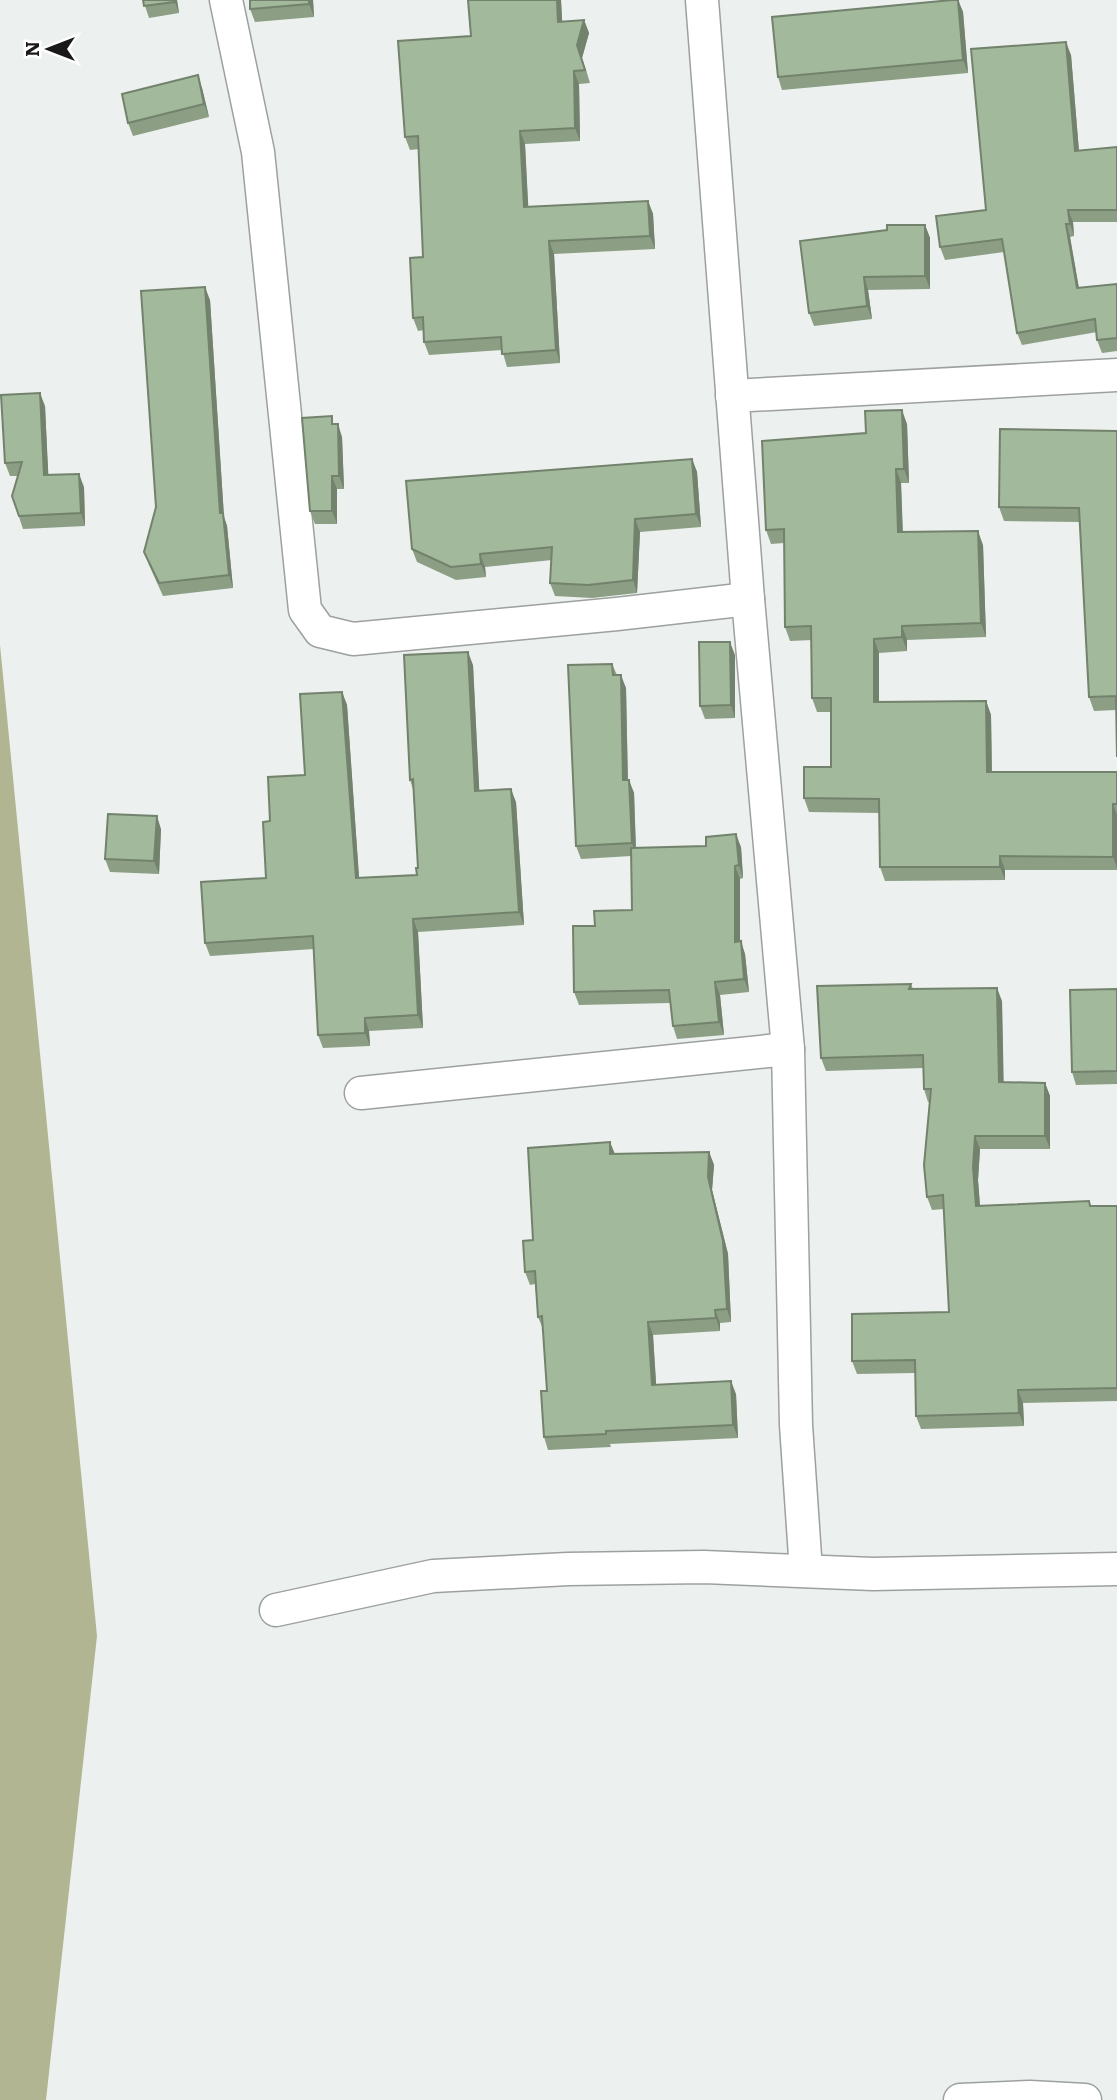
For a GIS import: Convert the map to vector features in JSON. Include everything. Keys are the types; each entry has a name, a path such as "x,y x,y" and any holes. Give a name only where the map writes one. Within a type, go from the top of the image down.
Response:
{"street":[{"path":"226,0 258,152 305,610 320,631 353,639 748,599"},
{"path":"702,0 748,599 788,1049 796,1425 806,1571"},
{"path":"732,396 1117,374"},
{"path":"361,1093 788,1049"},
{"path":"276,1610 433,1576 568,1569 664,1568 873,1574 1117,1569"},
{"path":"960,2100 1030,2097 1085,2100"}],"green space":[{"path":"0,645 97,1636 46,2100 0,2100"}],"building":[{"path":"143,0 174,0 174,2 144,6"},
{"path":"250,0 309,0 309,4 250,9"},
{"path":"468,0 557,0 558,22 584,20 577,45 585,70 574,71 575,128 520,131 524,207 648,201 650,236 549,241 556,350 502,354 501,337 424,342 423,317 413,318 410,258 423,257 418,136 405,137 398,41 471,36"},
{"path":"958,0 963,60 778,77 772,17"},
{"path":"1066,42 1075,151 1117,147 1117,210 1068,210 1070,224 1066,224 1077,288 1117,284 1117,338 1097,340 1095,319 1017,333 1002,239 940,247 936,216 986,210 971,49"},
{"path":"198,75 204,104 128,123 122,94"},
{"path":"887,225 925,225 925,276 864,277 867,306 809,313 800,241 887,230"},
{"path":"205,287 220,513 223,513 229,575 159,583 144,552 156,507 141,291"},
{"path":"40,393 44,475 79,474 81,513 19,516 12,496 22,462 5,463 1,395"},
{"path":"902,410 904,469 896,469 898,532 978,531 981,623 902,626 902,637 874,639 874,702 986,701 987,772 1117,772 1117,804 1113,804 1113,857 1000,856 1000,867 880,867 879,799 804,798 804,767 831,767 831,698 812,698 811,626 785,627 784,529 766,530 762,441 866,433 865,411"},
{"path":"332,416 332,424 338,424 339,476 332,476 332,511 310,511 302,418"},
{"path":"1000,429 1117,431 1117,757 1116,696 1089,697 1079,508 999,507"},
{"path":"692,459 696,514 635,519 633,580 588,585 550,583 552,547 480,554 481,564 451,567 412,549 406,481"},
{"path":"699,642 730,642 731,705 700,706"},
{"path":"468,652 475,791 511,789 519,912 413,919 418,1015 365,1018 365,1033 318,1035 313,936 205,943 201,882 266,878 263,822 270,821 268,777 305,775 300,694 342,692 356,878 417,875 404,655"},
{"path":"612,664 613,675 621,675 623,780 629,780 632,843 576,846 568,665"},
{"path":"108,814 157,816 154,861 105,859"},
{"path":"736,834 739,865 735,866 735,942 741,941 744,979 715,982 719,1022 673,1026 669,990 574,992 573,926 595,926 594,911 632,910 631,848 706,846 706,837"},
{"path":"911,984 909,989 997,988 999,1082 1045,1083 1045,1136 975,1136 973,1167 976,1206 1089,1201 1090,1206 1117,1206 1117,1388 1018,1390 1019,1413 916,1416 915,1360 852,1361 852,1314 949,1312 943,1195 927,1197 924,1165 931,1089 924,1089 923,1055 821,1058 817,986"},
{"path":"1117,989 1117,1071 1072,1072 1070,990"},
{"path":"610,1142 610,1154 709,1152 708,1177 723,1241 727,1309 715,1310 716,1318 648,1322 652,1385 731,1381 733,1425 544,1437 541,1391 547,1391 542,1316 538,1317 535,1271 525,1272 523,1241 533,1240 528,1148"}]}
